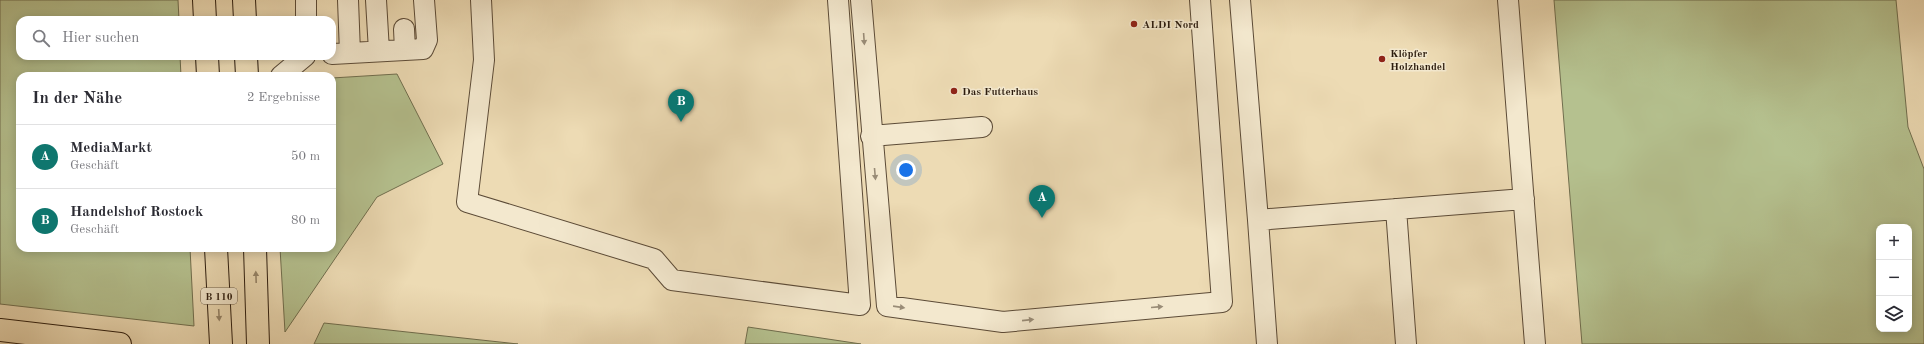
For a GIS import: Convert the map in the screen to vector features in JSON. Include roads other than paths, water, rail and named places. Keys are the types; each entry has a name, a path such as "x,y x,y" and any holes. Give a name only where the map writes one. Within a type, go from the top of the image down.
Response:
{"main road":[{"path":"204,0 205,16"},
{"path":"244,0 245,16"},
{"path":"207,60 208,72"},
{"path":"246,60 247,72"},
{"name":"B 110","path":"216,252 221,344"},
{"path":"255,252 258,344"},
{"path":"0,330 120,344"}],"lane":[{"path":"306,0 306,16"},
{"path":"348,0 341,54 423,48 427,40 424,0"},
{"path":"376,0 379,52"},
{"path":"481,0 484,60 468,202 654,259 672,280 860,305 838,0"},
{"path":"861,0 887,306 1003,322 1222,302 1203,111 1200,61 1200,0"},
{"path":"1240,0 1267,344"},
{"path":"1508,0 1535,344"},
{"path":"404,29 405,50"},
{"path":"286,72 300,60"},
{"path":"872,136 982,127"},
{"path":"1258,220 1524,199"},
{"path":"1396,209 1406,344"}],"place":[{"name":"ALDI Nord","path":"1134,24"},
{"name":"Klöpfer Holzhandel","path":"1382,59"},
{"name":"Das Futterhaus","path":"954,91"},
{"name":"Handelshof Rostock","path":"681,122"},
{"name":"MediaMarkt","path":"1042,218"}]}
